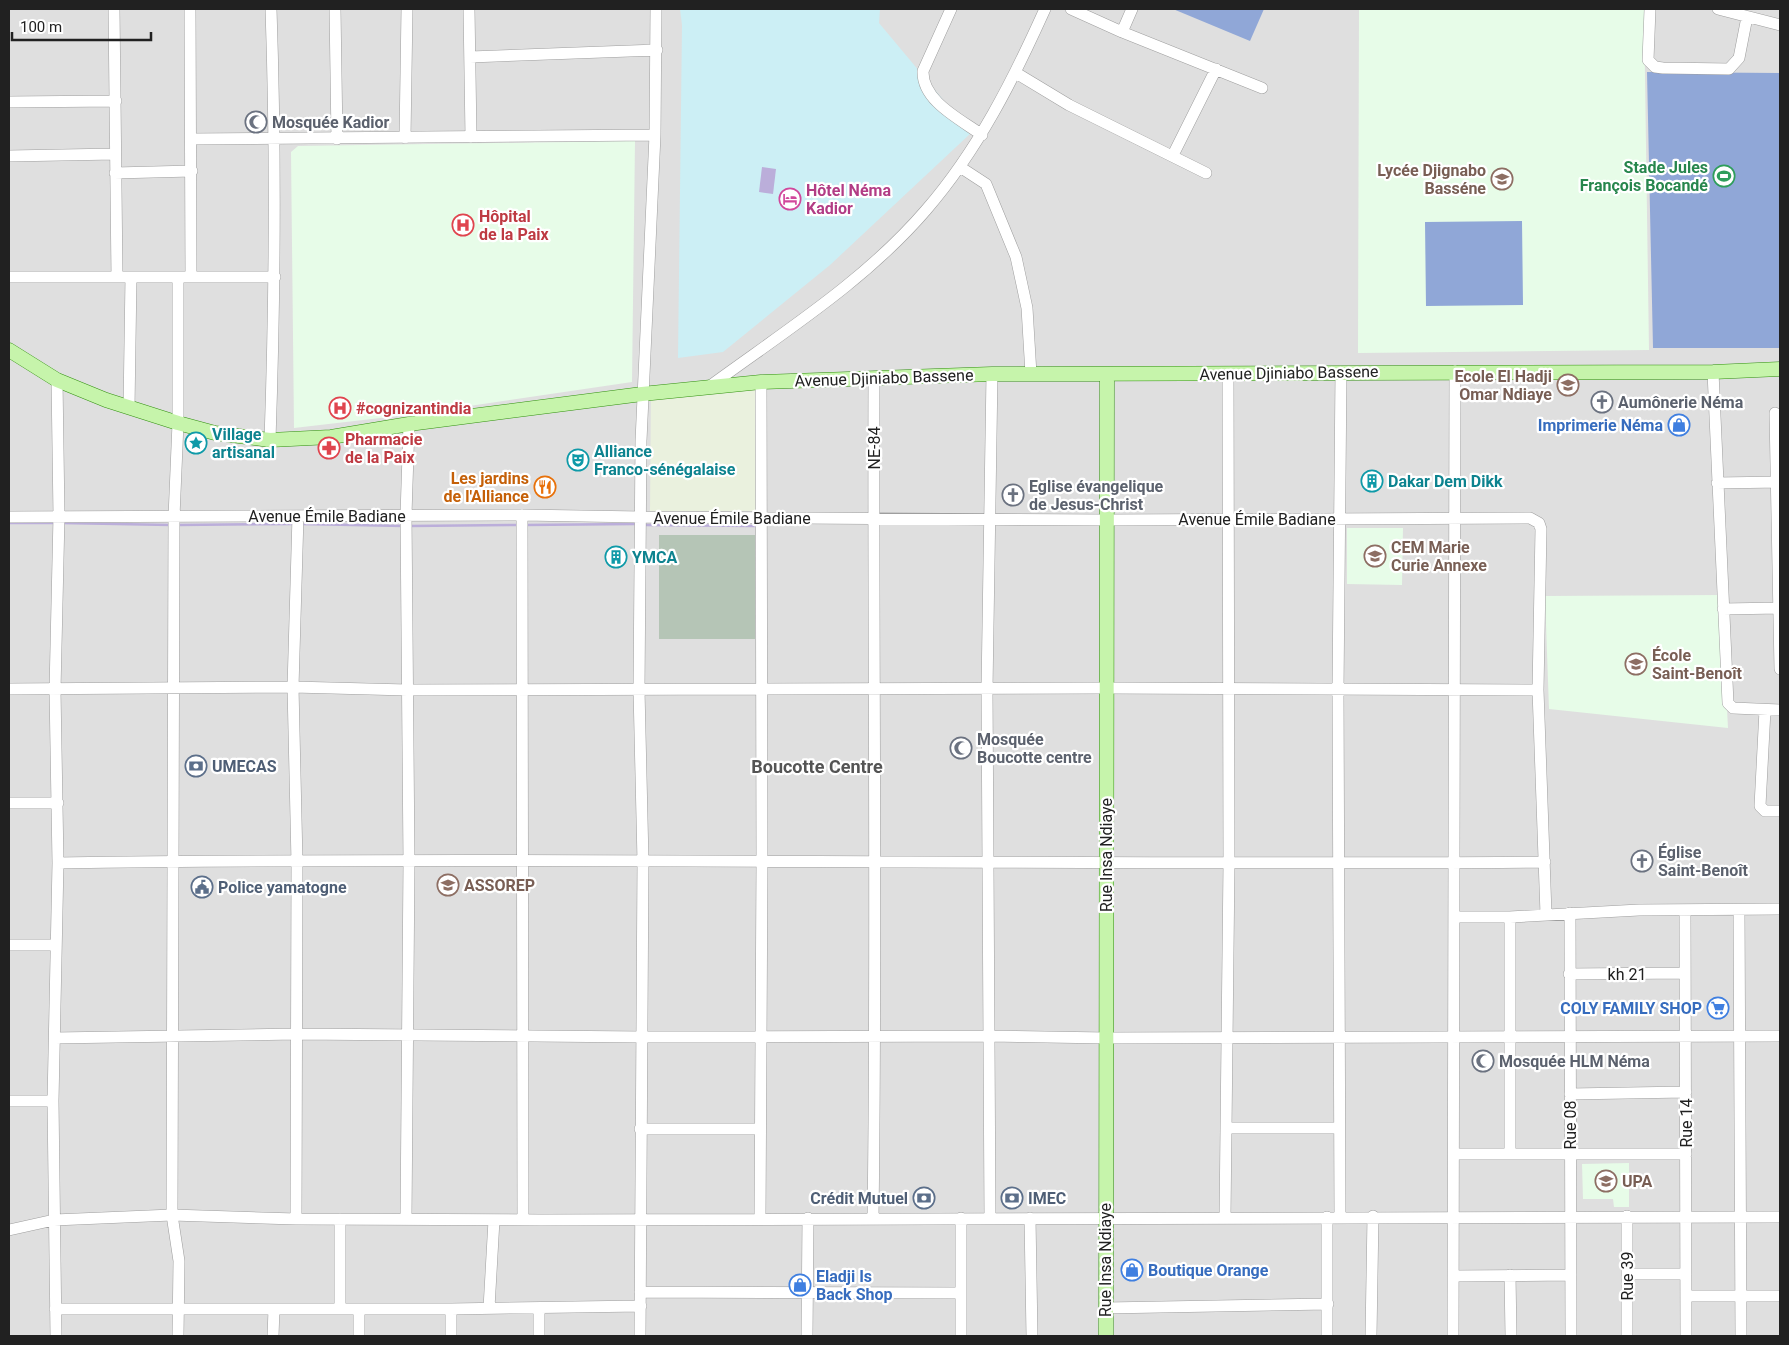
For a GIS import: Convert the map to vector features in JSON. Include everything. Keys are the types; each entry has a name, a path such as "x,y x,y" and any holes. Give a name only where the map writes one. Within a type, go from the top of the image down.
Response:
{"main road":[{"name":"Avenue Djiniabo Bassene","path":"9,350 57,380 129,408 231,436 270,440 331,437 409,424 642,394 761,382 992,374 1713,372 1780,369"},
{"name":"Rue Insa Ndiaye","path":"1106,1336 1107,863 1105,688 1107,374"}],"street":[{"path":"114,9 117,277"},
{"path":"190,9 192,139 191,277"},
{"path":"270,440 275,277 276,138 271,9"},
{"path":"336,9 337,139"},
{"path":"405,138 407,9"},
{"path":"469,9 471,136"},
{"path":"640,1336 643,861 639,690 642,394 654,136 657,50 656,9"},
{"path":"951,9 923,71 922,82 927,92 937,102 982,135"},
{"path":"710,386 852,282 914,223 960,167 982,135 1016,74 1045,9"},
{"path":"1071,9 1122,32 1262,88"},
{"path":"1122,32 1132,9"},
{"path":"1650,9 1648,60 1655,67 1664,68 1729,69 1739,58 1748,17"},
{"path":"1718,9 1780,25"},
{"path":"470,57 657,50"},
{"path":"1173,155 1216,69"},
{"path":"1016,74 1069,104 1206,173"},
{"path":"9,102 116,101"},
{"path":"192,139 654,136"},
{"path":"9,156 115,154"},
{"path":"960,167 986,184 1016,257 1027,308 1031,374"},
{"path":"115,173 192,171"},
{"path":"9,277 275,277"},
{"path":"129,408 130,277"},
{"path":"178,277 178,423 174,517 172,1215 179,1261 178,1336"},
{"path":"1453,1336 1454,917 1456,863 1453,690 1455,372"},
{"path":"1713,372 1728,703 1733,708 1780,710"},
{"path":"1340,1216 1338,690 1342,373"},
{"path":"990,1218 987,689 988,519 992,374"},
{"path":"1225,1218 1229,864 1227,689 1228,374"},
{"name":"NE-84","path":"873,1218 876,1036 873,689 874,378"},
{"path":"56,1336 52,1101 55,1038 54,946 58,863 55,690 59,516 57,380"},
{"path":"760,1218 762,862 760,690 761,382"},
{"path":"1776,413 1780,669"},
{"path":"406,1219 409,862 406,515 409,424"},
{"path":"1717,483 1778,482"},
{"path":"522,514 520,690 523,862 524,1220"},
{"name":"Avenue Émile Badiane","path":"9,517 522,514 641,517 1106,520 1530,518 1539,522 1541,529 1538,690"},
{"path":"296,1219 297,862 293,688 298,516"},
{"path":"1723,609 1780,608"},
{"path":"9,689 760,690 1105,688 1538,690 1546,914"},
{"path":"1765,710 1760,806 1765,811 1780,811"},
{"path":"9,803 58,803"},
{"path":"58,863 643,861 1340,864 1545,862"},
{"path":"1454,917 1780,909"},
{"name":"Rue 14","path":"1685,910 1686,1336"},
{"path":"1739,910 1741,1336"},
{"name":"Rue 08","path":"1570,913 1571,1336"},
{"path":"1510,917 1510,1153"},
{"path":"9,945 54,946"},
{"name":"kh 21","path":"1569,974 1685,973"},
{"path":"55,1038 174,1034 642,1037 990,1036 1106,1038 1686,1038 1780,1036"},
{"path":"1570,1094 1686,1092"},
{"path":"9,1101 52,1101"},
{"path":"1226,1128 1339,1128"},
{"path":"640,1129 760,1129"},
{"path":"1454,1154 1686,1154"},
{"path":"9,1230 54,1220 172,1215 296,1219 494,1220 1340,1216 1780,1217"},
{"path":"1371,1336 1372,1216"},
{"name":"Rue 39","path":"1627,1216 1627,1336"},
{"path":"1327,1217 1327,1336"},
{"path":"807,1336 808,1218"},
{"path":"961,1218 961,1336"},
{"path":"1030,1218 1032,1336"},
{"path":"340,1219 340,1309"},
{"path":"489,1308 494,1220"},
{"path":"1627,1274 1686,1274"},
{"path":"1510,1275 1511,1336"},
{"path":"1454,1276 1571,1275"},
{"path":"640,1292 960,1293"},
{"path":"1686,1296 1780,1296"},
{"path":"1106,1308 1328,1304"},
{"path":"56,1308 178,1310 640,1306"},
{"path":"539,1308 539,1336"},
{"path":"273,1336 274,1309"},
{"path":"359,1309 359,1336"},
{"path":"451,1309 451,1336"}],"shaded area":[{"path":"9,9 1780,9 1780,1336 9,1336"},
{"name":"Hôtel Néma Kadior","path":"680,9 880,9 879,23 971,133 830,265 723,352 678,358 682,25"},
{"path":"1173,9 1264,9 1250,41"},
{"name":"Lycée Djignabo Basséne","path":"1359,9 1644,9 1649,350 1358,353"},
{"path":"1647,72 1780,73 1780,348 1653,348"},
{"name":"Hôpital de la Paix","path":"635,141 632,382 415,414 294,428 291,152 298,146"},
{"path":"762,167 776,169 773,194 759,192"},
{"path":"1522,221 1523,305 1426,306 1425,222"},
{"path":"757,389 759,511 650,511 651,394"},
{"name":"CEM Marie Curie Annexe","path":"1347,528 1403,528 1402,585 1347,584"},
{"path":"659,535 755,535 755,639 659,639"},
{"name":"École Saint-Benoît","path":"1721,595 1728,728 1549,709 1545,596"},
{"name":"UPA","path":"1629,1163 1629,1207 1614,1207 1613,1199 1583,1199 1582,1164"}],"waterway":[{"path":"9,523 56,523"},
{"path":"62,523 171,525"},
{"path":"177,525 294,524"},
{"path":"302,524 404,526"},
{"path":"524,525 636,524"},
{"path":"409,526 519,525"},
{"path":"644,525 755,526"}],"place":[{"name":"Mosquée Kadior","path":"256,122"},
{"name":"Stade Jules François Bocandé","path":"1724,176"},
{"name":"Lycée Djignabo Basséne","path":"1502,179"},
{"name":"Hôtel Néma Kadior","path":"790,199"},
{"name":"Hôpital de la Paix","path":"463,225"},
{"name":"Ecole El Hadji Omar Ndiaye","path":"1568,385"},
{"name":"Aumônerie Néma","path":"1602,402"},
{"name":"#cognizantindia","path":"340,408"},
{"name":"Imprimerie Néma","path":"1679,425"},
{"name":"Village artisanal","path":"196,443"},
{"name":"Pharmacie de la Paix","path":"329,448"},
{"name":"Alliance Franco-sénégalaise","path":"578,460"},
{"name":"Dakar Dem Dikk","path":"1372,481"},
{"name":"Les jardins de l'Alliance","path":"545,487"},
{"name":"Eglise évangelique de Jesus-Christ","path":"1013,495"},
{"name":"CEM Marie Curie Annexe","path":"1375,556"},
{"name":"YMCA","path":"616,557"},
{"name":"École Saint-Benoît","path":"1636,664"},
{"name":"Mosquée Boucotte centre","path":"961,748"},
{"name":"UMECAS","path":"196,766"},
{"name":"Église Saint-Benoît","path":"1642,861"},
{"name":"ASSOREP","path":"448,885"},
{"name":"Police yamatogne","path":"202,887"},
{"name":"COLY FAMILY SHOP","path":"1718,1008"},
{"name":"Mosquée HLM Néma","path":"1483,1061"},
{"name":"UPA","path":"1606,1181"},
{"name":"Crédit Mutuel","path":"924,1198"},
{"name":"IMEC","path":"1012,1198"},
{"name":"Boutique Orange","path":"1132,1270"},
{"name":"Eladji Is Back Shop","path":"800,1285"}],"district":[{"name":"Boucotte Centre","path":"817,766"}]}
